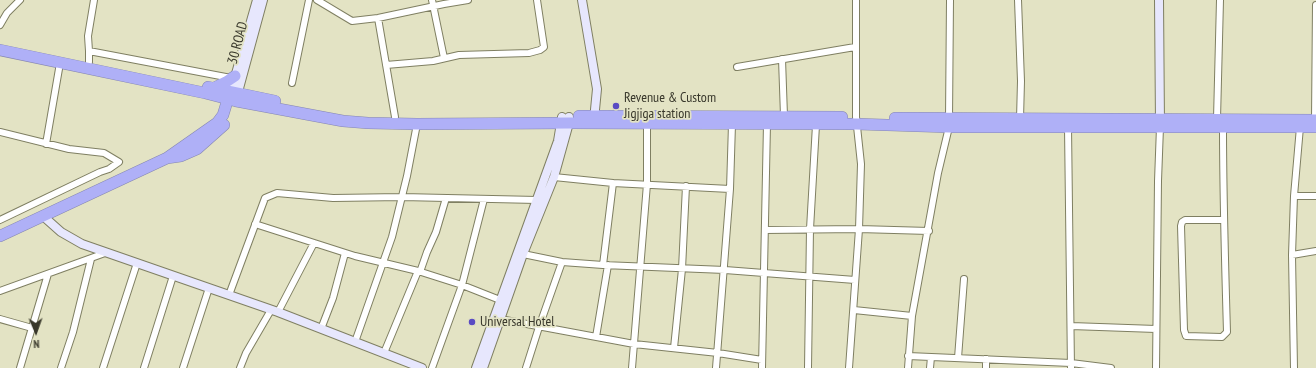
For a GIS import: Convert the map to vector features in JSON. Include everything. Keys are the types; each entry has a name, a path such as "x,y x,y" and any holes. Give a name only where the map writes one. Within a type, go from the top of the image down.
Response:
{"highway":[{"path":"0,43 89,57 214,88 233,96 343,121 368,123 417,124 784,116 856,121 1068,127 1160,123"},
{"path":"0,50 233,96 368,116 565,120"},
{"path":"214,88 234,77"},
{"path":"0,236 167,158 181,156 197,149 222,128 231,115 233,96"},
{"path":"595,119 647,124 816,124 856,121"},
{"path":"949,123 1020,119 1160,123 1316,122"},
{"path":"1220,123 1300,127 1316,122"}],"main road":[{"name":"30 ROAD","path":"233,96 234,77 257,0"},
{"name":"30 ROAD","path":"233,96 263,0"},
{"path":"582,0 597,89 595,119"},
{"path":"1159,0 1160,123"},
{"path":"483,368 523,254 554,177 565,120"},
{"path":"476,368 565,120"},
{"path":"43,216 61,232 82,244 275,311 422,368"}],"street":[{"path":"0,24 7,13 20,0"},
{"path":"94,0 88,36 89,57 234,77"},
{"path":"292,83 309,0"},
{"path":"317,0 352,21 378,18 432,3 468,0"},
{"path":"386,65 416,63 459,55 529,53 540,50 544,47 537,0"},
{"path":"849,368 859,229 861,164 856,121 856,0"},
{"path":"908,368 912,316 929,231 938,173 949,123 950,0 954,0"},
{"path":"1018,0 1021,80 1020,119"},
{"path":"1220,0 1220,123 1224,220 1227,332 1222,337 1186,336 1184,330 1182,222 1185,220 1224,220"},
{"path":"432,3 444,58"},
{"path":"1316,5 1316,122"},
{"path":"378,18 395,117"},
{"path":"737,67 855,47"},
{"path":"782,59 784,116"},
{"path":"46,144 60,63"},
{"path":"1156,368 1160,123"},
{"path":"355,342 392,237 417,124"},
{"path":"632,368 647,184 647,124"},
{"path":"716,368 725,270 732,124"},
{"path":"762,368 767,124"},
{"path":"808,368 810,229 816,124"},
{"path":"1068,127 1071,365"},
{"path":"1294,368 1292,255 1294,196 1300,127"},
{"path":"0,132 69,149 104,153 119,162 109,169 0,220"},
{"path":"554,177 613,183 730,189"},
{"path":"596,337 606,265 613,183"},
{"path":"674,348 682,269 686,186"},
{"path":"229,295 265,198 277,193 333,198 402,197 537,200"},
{"path":"1294,196 1316,196"},
{"path":"384,353 436,232 446,198"},
{"path":"432,368 462,285 484,199"},
{"path":"255,224 346,253 419,271 462,285 500,300"},
{"path":"765,230 859,229 929,231"},
{"path":"240,368 246,353 275,311 314,243"},
{"path":"1292,255 1316,251"},
{"path":"0,291 105,253"},
{"path":"321,329 333,298 346,253"},
{"path":"523,254 562,262 725,270 856,280"},
{"path":"61,368 91,259"},
{"path":"533,368 526,367 562,262"},
{"path":"102,368 137,264"},
{"path":"20,368 48,274"},
{"path":"144,368 173,276"},
{"path":"958,358 964,279"},
{"path":"184,368 209,288"},
{"path":"854,310 912,316"},
{"path":"0,319 32,328"},
{"path":"500,319 634,344 718,353 762,360"},
{"path":"1071,326 1156,329"},
{"path":"908,356 986,359 1111,368"},
{"path":"930,368 931,357"},
{"path":"986,359 986,368"}],"place":[{"name":"Revenue & Custom Jigjiga station","path":"616,106"},
{"name":"Universal Hotel","path":"472,322"}]}
